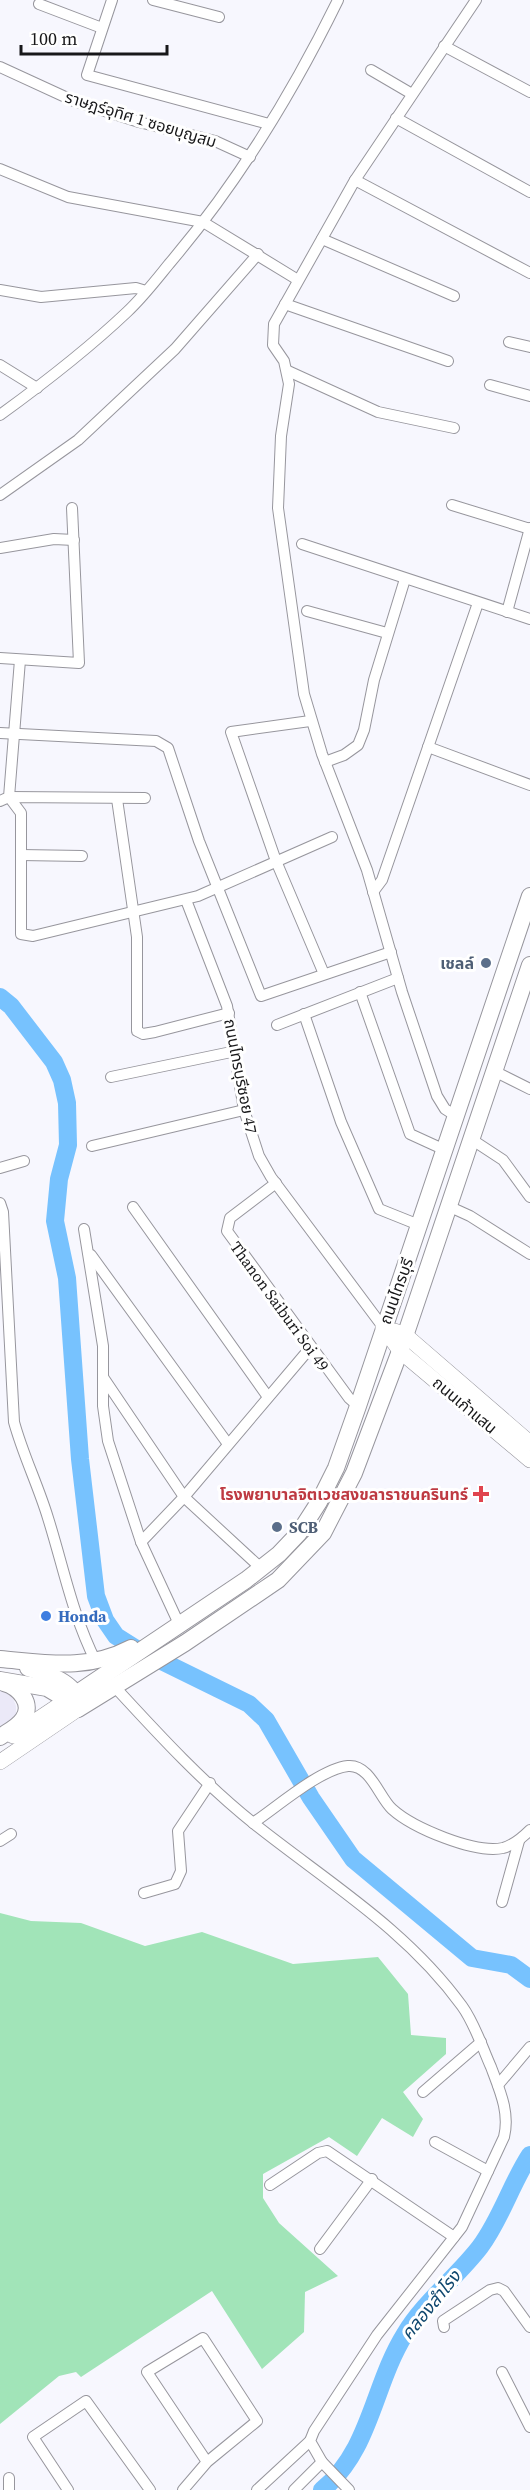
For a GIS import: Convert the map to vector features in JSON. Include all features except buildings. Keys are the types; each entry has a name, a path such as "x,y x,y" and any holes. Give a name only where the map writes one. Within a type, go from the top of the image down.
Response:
{"main road":[{"name":"ถนนไทรบุรี","path":"119,1672 177,1625 262,1569 298,1533 319,1502 336,1468 358,1406 530,896"},
{"name":"ถนนไทรบุรี","path":"119,1672 186,1643 278,1580 323,1533 354,1473 400,1351 530,965"},
{"path":"383,1327 404,1334"},
{"name":"ถนนเก้าแสน","path":"383,1327 400,1351 530,1460"},
{"name":"ถนนเก้าแสน","path":"404,1334 530,1443"},
{"path":"0,1659 62,1664 96,1662 119,1672"},
{"path":"0,1664 48,1674 75,1702"},
{"path":"0,1744 75,1702 98,1696 119,1672"},
{"path":"0,1762 75,1702 119,1672"},
{"path":"0,1681 47,1688 75,1702"},
{"path":"0,1681 19,1690 26,1706 24,1718 0,1737"}],"street":[{"path":"112,0 87,75 269,124"},
{"path":"153,0 219,17"},
{"path":"0,415 37,388 128,311 203,222 250,157 310,57 338,0"},
{"path":"456,1116 445,1109 437,1096 398,978 373,892 310,721 295,640 278,508 281,436 289,384 288,371 273,345 271,336 274,324 355,180 476,0"},
{"path":"39,4 102,28"},
{"path":"444,46 530,92"},
{"name":"ราษฎร์อุทิศ 1 ซอยบุญสม","path":"0,67 74,101 139,122 215,141 250,157"},
{"path":"371,70 412,94"},
{"path":"396,118 530,192"},
{"path":"0,169 68,197 203,222 298,280"},
{"path":"355,180 530,273"},
{"path":"322,238 454,296"},
{"path":"0,495 86,433 175,349 258,254"},
{"path":"0,290 41,297 136,288 146,291"},
{"path":"285,304 448,362"},
{"path":"509,342 530,347"},
{"path":"0,365 37,388"},
{"path":"288,371 378,412 454,428"},
{"path":"490,385 530,396"},
{"path":"452,505 530,529 507,612"},
{"path":"0,658 79,663 72,508"},
{"path":"0,548 54,539 74,540"},
{"path":"302,544 530,619"},
{"path":"325,762 344,755 358,745 364,730 374,680 387,633 405,579"},
{"path":"373,892 382,880 478,603"},
{"path":"307,611 387,633"},
{"path":"4,799 14,734 20,660"},
{"path":"310,721 231,732 276,861 324,974"},
{"path":"0,733 163,743 171,754 199,841 261,996 391,952"},
{"path":"428,747 530,785"},
{"path":"4,799 145,798"},
{"path":"4,799 21,813 21,934 26,937 186,900 218,889 332,837"},
{"path":"117,799 135,913 139,1034 229,1013"},
{"path":"21,855 82,856"},
{"name":"ถนนไทรบุรีซอย 47","path":"186,900 229,1013 244,1110 259,1156 276,1184 383,1327"},
{"path":"277,1025 398,978"},
{"path":"360,992 410,1134 445,1150"},
{"path":"304,1014 340,1122 374,1200 385,1214 419,1225"},
{"path":"111,1077 236,1050"},
{"path":"494,1071 530,1089"},
{"path":"92,1146 244,1110"},
{"path":"471,1139 503,1160 530,1197"},
{"path":"0,1167 24,1161"},
{"name":"Thanon Saiburi Soi 49","path":"276,1184 230,1218 227,1231 349,1398 358,1406"},
{"path":"0,1203 3,1212 14,1422 21,1448 57,1545 75,1617 96,1662"},
{"path":"448,1206 470,1216 530,1254"},
{"path":"133,1207 268,1397"},
{"path":"84,1229 103,1346 103,1406 108,1441 141,1542 177,1625"},
{"path":"89,1252 228,1444"},
{"path":"141,1542 184,1497 311,1347"},
{"path":"104,1377 184,1497 262,1569"},
{"path":"119,1672 161,1737 253,1823 391,1929 462,2005 481,2042 505,2107 507,2127 469,2215 377,2335 320,2421 310,2441 257,2490"},
{"path":"253,1823 315,1778 337,1769 354,1766 368,1776 391,1809 426,1830 469,1845 500,1849 519,1840 530,1830"},
{"path":"144,1893 175,1884 181,1871 178,1831 210,1783"},
{"path":"0,1841 11,1834"},
{"path":"502,1902 519,1840"},
{"path":"423,2092 481,2042"},
{"path":"498,2085 530,2047"},
{"path":"435,2142 488,2171"},
{"path":"270,2185 318,2152 327,2151 372,2179 454,2237"},
{"path":"320,2249 372,2179"},
{"path":"444,2327 443,2321 490,2290 498,2288 504,2291 530,2328"},
{"path":"182,2490 207,2463 257,2421 204,2338 147,2372 207,2463"},
{"path":"502,2373 530,2427"},
{"path":"68,2490 33,2437 86,2401 150,2490"},
{"path":"310,2441 325,2465 349,2490"},
{"path":"294,2490 325,2465"},
{"path":"9,2478 9,2490"}],"shaded area":[{"path":"0,1690 12,1696 16,1706 16,1717 0,1728"}],"green space":[{"path":"0,1913 31,1921 81,1923 145,1946 202,1932 293,1964 378,1957 408,1994 411,2035 446,2038 446,2054 403,2092 423,2119 413,2137 382,2118 357,2156 329,2137 263,2174 263,2198 279,2223 338,2276 305,2292 304,2332 262,2369 212,2291 81,2377 76,2372 59,2376 0,2424"}],"waterway":[{"path":"0,997 11,1006 54,1062 62,1080 67,1103 68,1145 59,1179 55,1221 67,1278 80,1459 96,1596 105,1620 116,1636 135,1648 249,1704 266,1720 311,1798 353,1859 472,1958 511,1965 530,1979"},
{"name":"คลองสำโรง","path":"322,2490 351,2456 370,2416 385,2374 405,2334 431,2300 480,2247 530,2155"}],"place":[{"name":"เชลล์","path":"486,963"},
{"name":"โรงพยาบาลจิตเวชสงขลาราชนครินทร์","path":"481,1494"},
{"name":"SCB","path":"277,1527"},
{"name":"Honda","path":"46,1616"}]}
